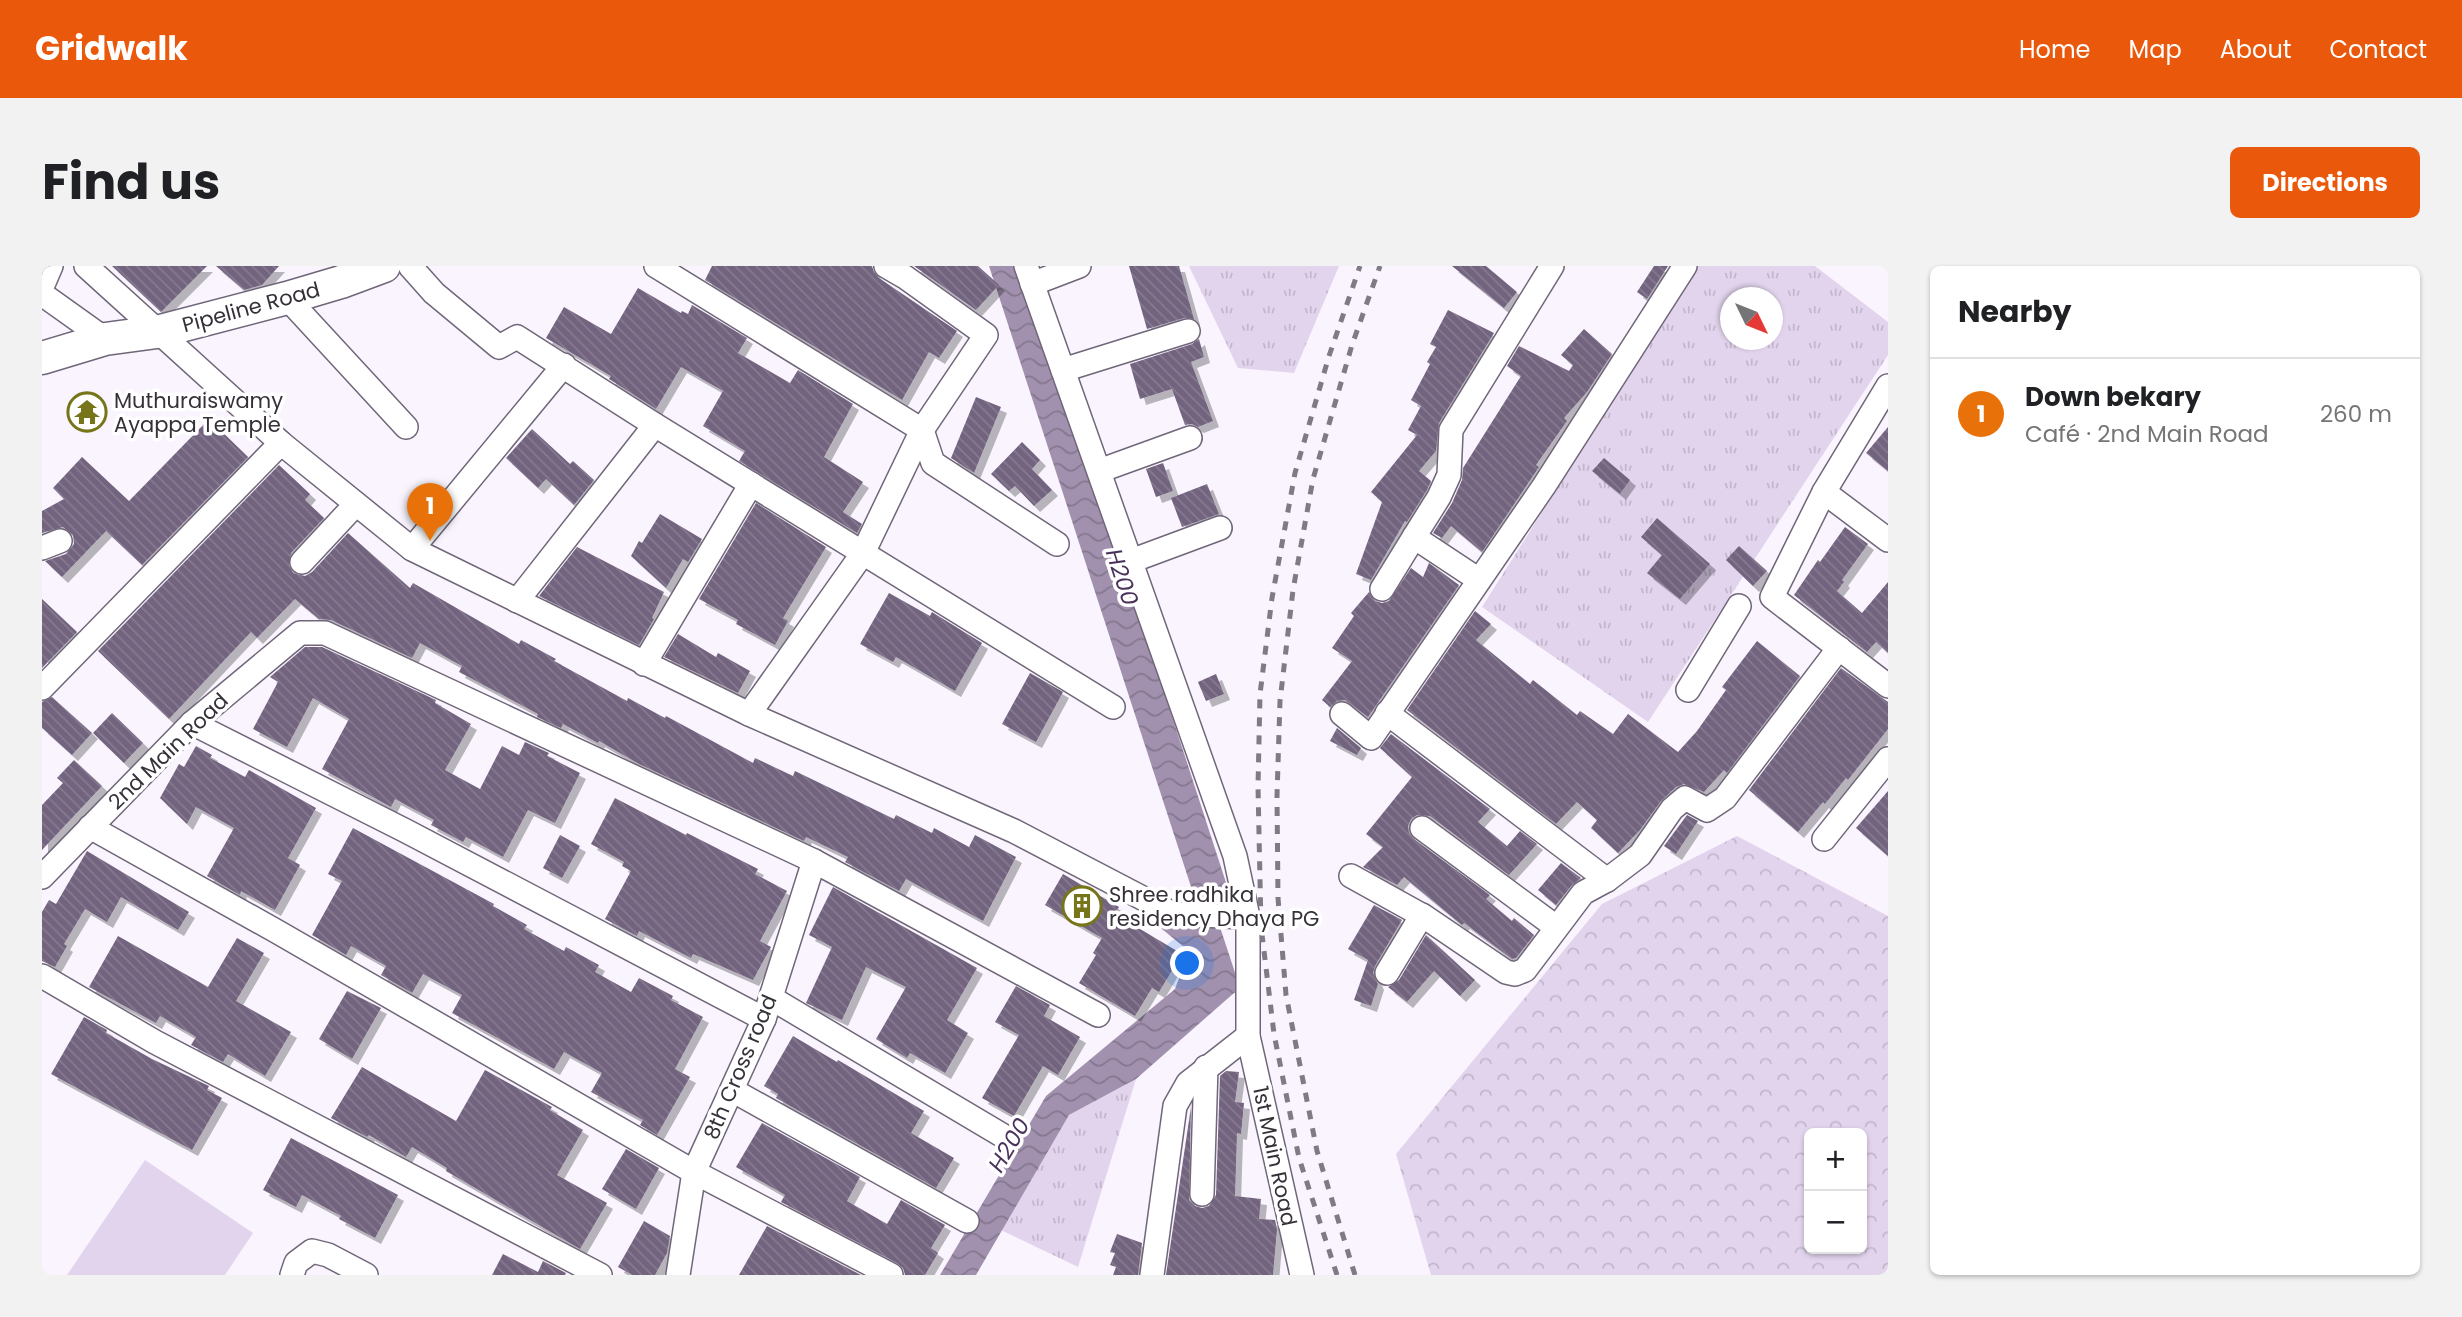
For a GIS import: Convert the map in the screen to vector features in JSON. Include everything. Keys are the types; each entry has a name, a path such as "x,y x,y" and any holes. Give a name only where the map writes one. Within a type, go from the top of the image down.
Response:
{"street":[{"path":"42,287 51,266"},
{"path":"86,266 281,443 412,549 749,714 1014,831 1173,914 1248,917"},
{"name":"Pipeline Road","path":"105,339 157,332 287,298 331,274 384,266"},
{"path":"411,266 434,293 499,347 517,337 1113,707"},
{"path":"656,266 922,430 933,463 1057,544"},
{"path":"749,714 863,553 922,430 986,335 886,266"},
{"path":"1029,275 1079,266"},
{"path":"1382,589 1439,497 1449,475 1451,430 1552,266"},
{"path":"1342,714 1371,738 1544,486 1685,266"},
{"name":"1st Main Road","path":"1029,275 1236,856 1248,917 1248,1036 1302,1275"},
{"path":"42,294 105,339"},
{"path":"287,298 406,427"},
{"path":"1063,370 1188,331"},
{"path":"42,358 105,339"},
{"path":"412,549 564,365"},
{"path":"1887,389 1825,492 1772,597 1888,686"},
{"path":"517,601 655,425"},
{"path":"1099,471 1190,438"},
{"path":"42,688 281,443"},
{"path":"644,664 751,484"},
{"path":"1825,492 1888,540"},
{"path":"302,562 356,504"},
{"path":"1131,561 1220,528"},
{"path":"1414,537 1479,580"},
{"path":"1688,690 1739,606"},
{"name":"2nd Main Road","path":"42,877 192,723 300,633 325,633 346,642 814,861"},
{"path":"1351,876 1422,915 1506,972 1515,974 1525,970 1583,894 1640,855 1672,810 1685,799 1707,810 1725,798 1839,649"},
{"path":"1387,713 1607,880"},
{"path":"192,723 767,1009 1005,1137"},
{"path":"1824,839 1888,759"},
{"path":"90,827 276,930 694,1172 891,1275"},
{"path":"1422,828 1556,927"},
{"path":"814,861 1098,1015"},
{"name":"8th Cross road","path":"678,1275 694,1172 767,1009 814,861"},
{"path":"1387,974 1422,915"},
{"path":"42,976 155,1042 600,1275"},
{"path":"1152,1275 1175,1106 1188,1083 1248,1036"},
{"path":"1202,1194 1206,1068"},
{"path":"732,1090 967,1221"},
{"path":"292,1275 296,1263 312,1251 328,1255 366,1275"}],"green space":[{"path":"1189,266 1339,266 1294,373 1238,368"},
{"path":"1698,266 1815,266 1888,322 1888,355 1648,722 1482,607"},
{"path":"1737,836 1888,916 1888,1275 1431,1275 1396,1154 1602,904"},
{"path":"1136,1079 1078,1267 1001,1230 1069,1115"},
{"path":"145,1160 253,1233 225,1275 67,1275"}],"water":[{"name":"H200","path":"989,266 1018,266 1142,624 1232,901 1195,899"},
{"path":"1219,924 1242,994 1234,993 1136,1079 1069,1115 976,1275 940,1275 1046,1096 1175,989 1189,951 1157,925"}],"building":[{"path":"112,266 207,266 161,312"},
{"path":"216,266 279,266 262,285 244,290"},
{"path":"712,266 872,266 879,278 957,331 939,358 929,352 902,400 705,280"},
{"path":"914,266 978,266 999,285 976,310"},
{"path":"1129,266 1179,266 1194,319 1184,318 1147,329"},
{"path":"1452,266 1486,266 1517,292 1504,308"},
{"path":"1654,266 1668,266 1647,299 1637,292"},
{"path":"638,288 681,313 682,311 688,314 692,305 747,338 738,353 790,383 798,370 853,404 824,457 863,482 843,512 862,524 857,533 739,461 745,451 703,426 723,391 681,367 656,409 609,379 611,376 546,338 564,307 611,334"},
{"path":"1448,310 1494,333 1439,423 1436,451 1419,471 1431,481 1427,490 1407,522 1405,521 1371,580 1356,574 1382,502 1371,492 1417,435 1408,430 1421,406 1411,400 1430,364 1427,362 1436,347 1430,344"},
{"path":"1584,329 1612,354 1587,392 1564,418 1567,421 1536,465 1539,467 1482,552 1451,526 1442,538 1433,533 1452,503 1462,480 1463,468 1521,376 1507,366 1519,346 1569,371 1573,365 1561,355"},
{"path":"1199,339 1204,357 1191,362 1213,421 1198,427 1185,425 1172,389 1140,399 1130,364 1192,344"},
{"path":"976,397 1001,407 974,473 951,458"},
{"path":"209,419 248,457 142,565 106,531 62,577 45,561 66,554 74,544 73,535 63,527 42,533 42,511 64,499 53,488 82,457 129,501"},
{"path":"1888,427 1888,471 1866,453"},
{"path":"532,429 570,464 573,461 594,480 574,505 546,479 538,488 506,458"},
{"path":"1022,442 1040,460 1032,469 1052,490 1034,506 1015,486 1009,491 991,474"},
{"path":"1604,458 1630,480 1620,494 1592,471"},
{"path":"1163,463 1173,491 1156,497 1146,469"},
{"path":"279,465 310,494 305,500 324,518 291,553 289,565 293,573 305,576 312,572 348,533 410,588 413,583 519,644 521,640 627,701 628,698 665,718 666,716 753,763 755,758 793,776 795,771 894,819 896,815 932,833 934,828 969,847 975,835 1016,857 983,921 906,879 899,891 845,862 848,857 806,837 804,841 639,764 563,724 561,728 537,717 538,714 459,672 462,666 420,643 412,658 331,620 319,619 295,599 257,638 251,632 169,719 98,651"},
{"path":"1207,484 1219,514 1182,527 1171,498"},
{"path":"756,503 826,547 783,618 788,621 775,645 736,624 738,620 699,599"},
{"path":"660,514 702,539 688,562 683,559 666,588 631,556"},
{"path":"1657,518 1710,564 1680,599 1647,573 1662,555 1641,537"},
{"path":"1845,527 1868,544 1837,591 1862,613 1888,582 1888,653 1876,642 1867,652 1794,595"},
{"path":"1739,546 1767,571 1753,586 1726,560"},
{"path":"577,547 664,592 652,618 654,619 639,645 539,596"},
{"path":"1429,563 1459,585 1368,717 1345,700 1337,701 1330,707 1322,700 1352,661 1332,648 1354,616 1351,613 1369,592 1375,601 1389,601 1411,568 1423,577"},
{"path":"889,593 930,616 932,612 982,643 955,691 896,657 893,662 860,644"},
{"path":"42,599 77,632 42,668"},
{"path":"1475,611 1491,624 1476,640 1530,684 1533,680 1577,715 1580,711 1613,734 1628,714 1678,752 1697,731 1726,690 1722,687 1757,641 1800,676 1727,773 1724,770 1704,792 1684,784 1676,787 1618,853 1591,828 1597,820 1577,802 1556,824 1407,710"},
{"path":"678,634 716,657 718,653 750,671 738,693 664,657"},
{"path":"305,647 322,647 436,700 435,703 471,724 445,770 480,789 502,746 519,755 525,742 549,753 547,756 580,773 555,823 528,810 503,857 466,837 463,842 431,825 434,820 395,799 391,807 322,769 349,719 313,698 287,747 253,729 278,682 270,677"},
{"path":"1841,668 1888,702 1888,729 1848,780 1846,778 1798,832 1749,790"},
{"path":"1030,673 1063,692 1036,742 1002,724"},
{"path":"1216,674 1224,694 1206,701 1198,682"},
{"path":"52,697 92,733 72,755 42,728 42,702"},
{"path":"112,713 143,743 124,763 93,733"},
{"path":"1337,728 1361,748 1357,755 1330,741"},
{"path":"1391,734 1490,809 1478,822 1507,846 1520,831 1537,844 1509,875 1430,816 1417,815 1411,819 1408,826 1414,839 1490,895 1486,899 1534,935 1516,958 1512,959 1464,923 1462,925 1404,877 1397,885 1363,867 1383,847 1366,834 1412,777 1380,748"},
{"path":"196,746 212,755 210,758 245,777 249,770 316,808 288,858 300,865 275,910 241,891 240,895 207,876 234,828 196,807 187,824 160,798 179,764 184,767"},
{"path":"74,760 102,786 42,850 42,805 63,783 57,778"},
{"path":"1888,791 1888,856 1856,828"},
{"path":"615,798 758,869 755,874 787,891 760,941 771,947 753,980 693,954 691,958 639,931 637,936 605,919 631,871 622,866 624,862 591,844"},
{"path":"1687,815 1698,821 1676,854 1664,846"},
{"path":"353,828 494,904 493,906 527,925 524,929 564,951 566,947 599,965 595,972 631,992 639,978 673,996 671,1000 703,1017 675,1069 690,1077 657,1135 640,1125 643,1120 591,1092 602,1073 564,1052 554,1069 452,1013 462,995 423,974 412,993 381,975 386,966 351,946 346,955 312,935 342,881 328,874"},
{"path":"560,835 580,846 562,878 543,868"},
{"path":"87,851 189,912 178,930 121,897 107,922 85,909 64,944 67,946 55,967 42,961 42,912 49,900 56,904"},
{"path":"1561,863 1581,878 1556,905 1538,890"},
{"path":"1063,874 1119,907 1115,914 1182,954 1159,992 1152,988 1135,1016 1079,983 1096,955 1093,953 1102,938 1045,905"},
{"path":"833,887 977,968 947,1020 968,1033 945,1073 910,1053 907,1058 876,1039 906,987 866,967 842,1020 806,1003 832,947 809,935"},
{"path":"1374,905 1402,920 1375,966 1373,973 1378,984 1371,1006 1354,1000 1368,960 1348,949"},
{"path":"1426,935 1475,980 1460,996 1434,971 1407,1002 1388,987 1399,980"},
{"path":"118,936 208,987 237,938 264,953 236,1001 291,1032 265,1076 228,1054 223,1062 191,1045 196,1037 160,1016 156,1023 89,987"},
{"path":"1016,986 1050,1005 1044,1016 1080,1037 1058,1075 1043,1066 1014,1116 982,1098 1019,1035 995,1022"},
{"path":"347,991 381,1008 352,1059 319,1039"},
{"path":"84,1017 152,1059 209,1086 207,1090 222,1098 192,1150 51,1074"},
{"path":"793,1036 924,1111 911,1133 954,1158 936,1188 776,1098 778,1094 764,1086"},
{"path":"362,1067 456,1121 485,1070 552,1107 550,1110 583,1130 557,1175 607,1203 580,1249 446,1171 447,1168 412,1147 406,1157 369,1135 367,1137 331,1118"},
{"path":"1226,1071 1239,1072 1235,1102 1244,1103 1241,1134 1237,1133 1235,1196 1261,1199 1259,1219 1275,1220 1277,1229 1273,1275 1166,1275 1191,1107 1189,1200 1202,1208 1209,1206 1216,1195 1220,1076"},
{"path":"762,1123 860,1177 847,1201 887,1224 901,1200 945,1225 931,1248 938,1253 925,1275 905,1275 903,1268 897,1263 781,1202 785,1195 736,1167"},
{"path":"291,1138 398,1195 375,1238 302,1195 296,1207 263,1190"},
{"path":"626,1149 659,1168 636,1209 602,1189"},
{"path":"644,1221 670,1236 667,1253 655,1275 632,1275 618,1267"},
{"path":"767,1226 861,1275 739,1275"},
{"path":"1117,1234 1142,1243 1138,1275 1113,1275 1116,1267 1110,1265 1115,1253 1110,1252"},
{"path":"503,1254 538,1272 543,1261 566,1273 492,1275"}],"railway":[{"path":"1337,1275 1299,1158 1274,1034 1261,926 1258,787 1260,694 1272,598 1295,473 1329,356 1360,266"},
{"path":"1355,1275 1317,1151 1286,995 1278,898 1277,796 1280,701 1293,590 1313,479 1352,345 1380,266"}],"place":[{"name":"Muthuraiswamy Ayappa Temple","path":"87,412"},
{"name":"Down bekary","path":"430,541"},
{"name":"Shree radhika residency Dhaya PG","path":"1082,906"}]}
